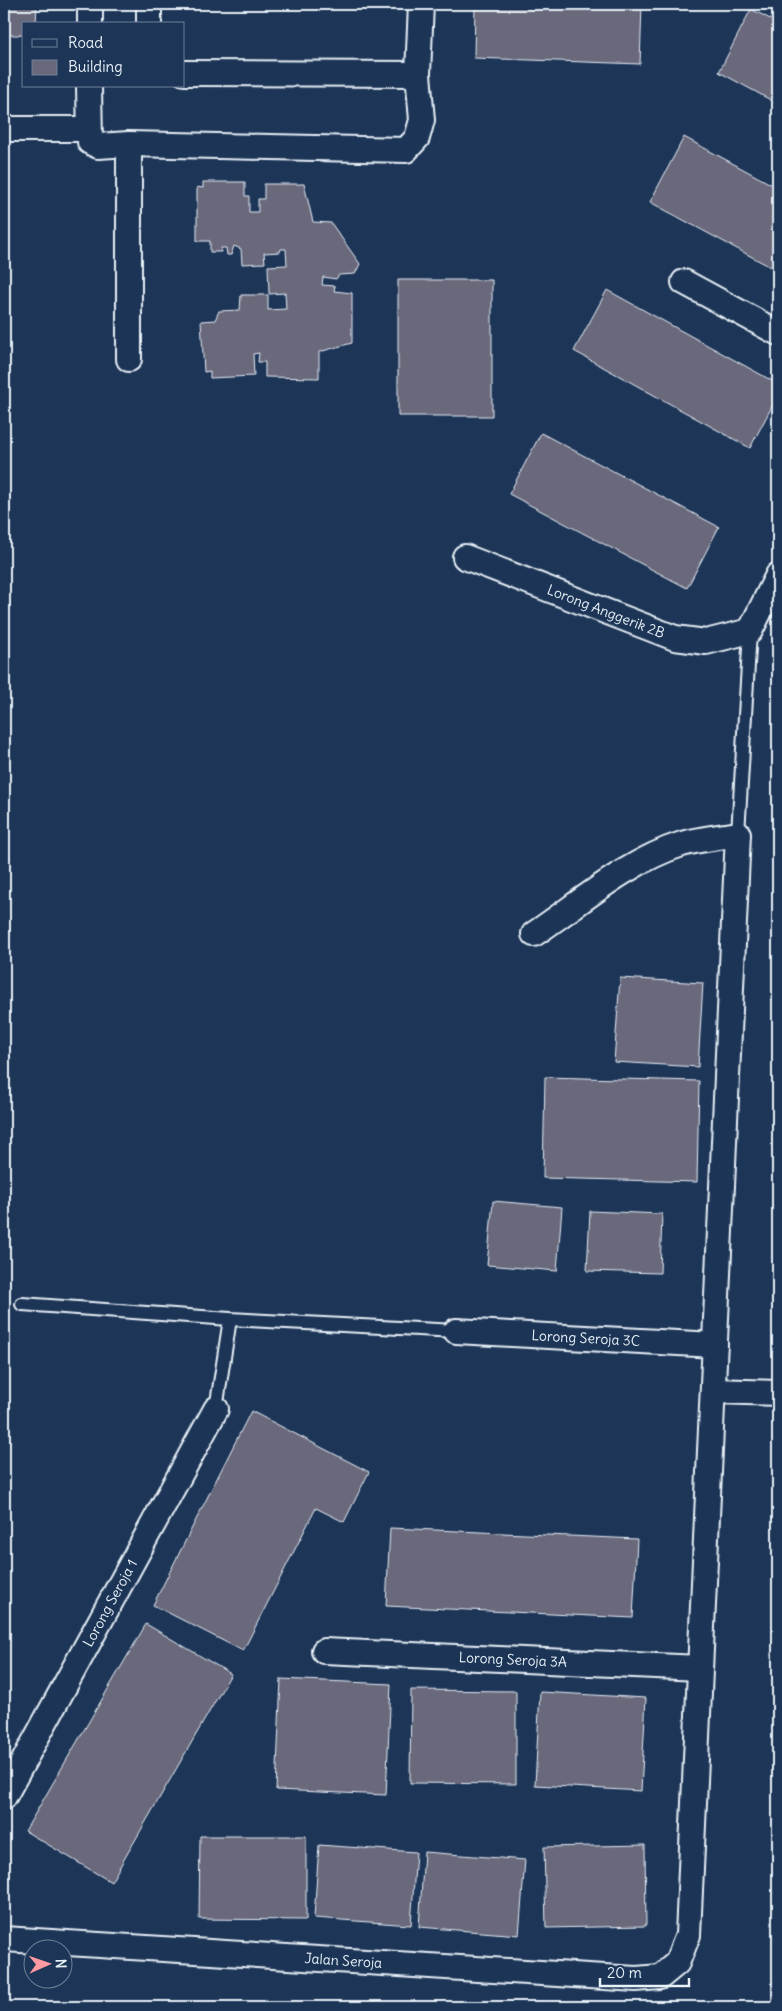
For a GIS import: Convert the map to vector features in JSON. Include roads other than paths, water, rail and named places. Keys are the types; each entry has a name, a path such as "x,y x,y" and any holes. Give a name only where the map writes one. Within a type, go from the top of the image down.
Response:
{"street":[{"path":"90,4 90,22"},
{"path":"148,4 149,22"},
{"path":"89,88 90,142 98,146 129,144 406,150 417,138 422,120 418,74 421,4"},
{"path":"185,73 418,74"},
{"path":"4,129 89,129"},
{"path":"129,144 129,359"},
{"path":"684,282 778,333"},
{"name":"Lorong Anggerik 2B","path":"465,557 675,638 706,642 750,632"},
{"path":"750,632 777,581"},
{"path":"534,934 629,869 656,854 683,844 738,834 700,1668"},
{"name":"Lorong Seroja 3C","path":"456,1331 715,1345"},
{"path":"713,1391 778,1393"},
{"name":"Lorong Seroja 1","path":"4,1796 216,1409"},
{"name":"Lorong Seroja 3A","path":"324,1651 700,1668"},
{"name":"Jalan Seroja","path":"4,1939 636,1979 660,1977 677,1963 688,1935 700,1668"}],"lane":[{"path":"738,834 750,632"},
{"path":"22,1304 230,1319 456,1331"},
{"path":"216,1409 230,1319"}]}
